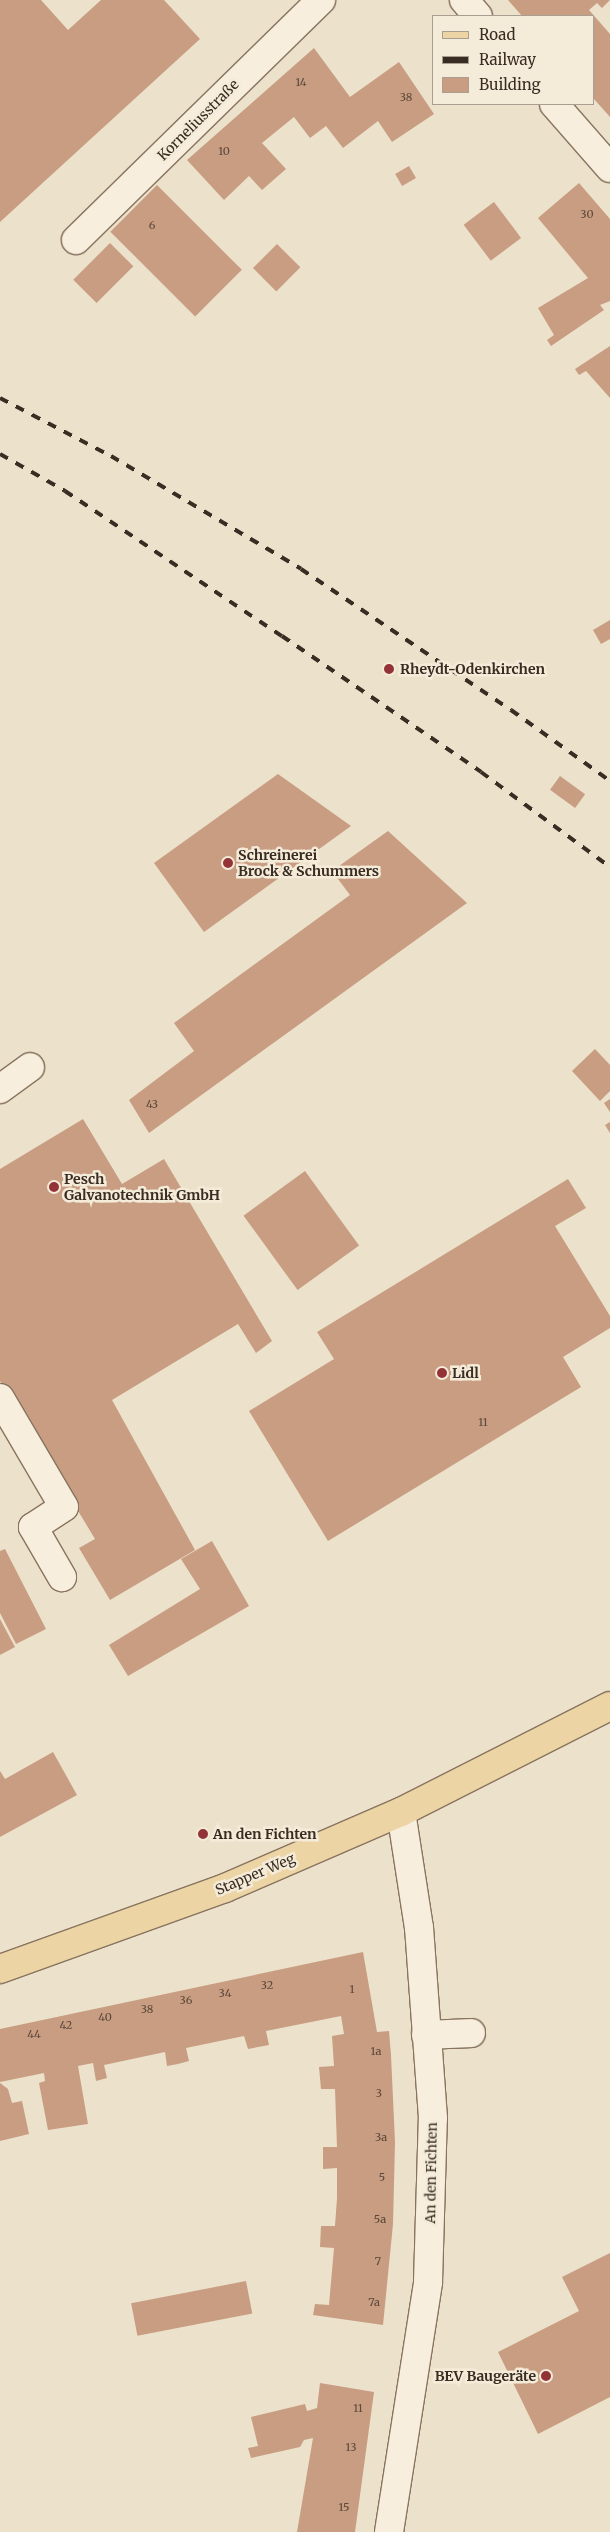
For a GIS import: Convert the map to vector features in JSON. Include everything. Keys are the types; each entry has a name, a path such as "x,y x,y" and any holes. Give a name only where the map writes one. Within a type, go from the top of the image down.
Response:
{"main road":[{"name":"Stapper Weg","path":"0,1969 225,1888 401,1812 610,1706"}],"street":[{"name":"Korneliusstraße","path":"76,240 320,0"},
{"path":"464,0 477,15"},
{"path":"555,105 610,168"},
{"path":"0,1089 30,1067"},
{"path":"0,1398 64,1506 32,1526 62,1577"},
{"name":"An den Fichten","path":"390,2532 428,2282 433,2118 419,1928 401,1812"},
{"path":"426,2035 471,2032"}],"building":[{"path":"0,0 41,0 68,30 101,0 164,0 200,39 0,222"},
{"path":"508,0 610,0 602,8 597,3 589,10 593,15 521,15"},
{"path":"595,17 610,34 610,117 595,100"},
{"path":"314,48 350,97 399,62 434,114 392,142 378,121 343,148 326,126 310,138 294,117 262,143 286,169 262,190 249,176 224,200 187,160"},
{"path":"409,166 416,178 402,186 395,174"},
{"path":"579,183 610,219 610,301 600,305 604,310 551,346 547,340 554,335 538,308 588,278 538,218"},
{"path":"157,185 242,270 195,317 110,232"},
{"path":"494,202 521,238 491,261 464,225"},
{"path":"110,243 133,266 97,303 73,280"},
{"path":"277,244 300,267 276,291 253,268"},
{"path":"610,346 610,398 586,371 579,375 575,369"},
{"path":"610,620 610,639 601,644 593,630"},
{"name":"Schreinerei Brock & Schummers","path":"278,774 351,826 204,932 154,863"},
{"path":"560,776 585,794 575,808 550,790"},
{"path":"388,831 467,903 149,1133 129,1100 194,1051 174,1023 350,895 332,871"},
{"path":"595,1049 610,1065 610,1091 600,1101 572,1071"},
{"path":"610,1099 610,1112 604,1103"},
{"path":"83,1119 122,1184 164,1159 272,1341 256,1353 238,1324 112,1400 195,1550 110,1600 79,1548 95,1539 0,1381 0,1169"},
{"path":"610,1122 610,1133 605,1125"},
{"path":"305,1171 359,1245 298,1290 244,1216"},
{"name":"Lidl","path":"568,1179 586,1208 555,1226 610,1316 610,1328 563,1357 581,1387 328,1541 249,1411 334,1359 317,1332"},
{"path":"212,1541 249,1606 128,1676 109,1645 200,1589 181,1559"},
{"path":"5,1549 46,1629 16,1644 0,1613 0,1551"},
{"path":"0,1619 15,1647 0,1655"},
{"path":"53,1752 77,1795 0,1837 0,1771 5,1779"},
{"path":"363,1952 377,2032 389,2031 391,2055 395,2142 393,2224 383,2325 313,2315 315,2304 329,2305 334,2248 320,2247 321,2226 335,2226 337,2198 337,2168 323,2169 323,2147 337,2147 335,2089 321,2089 319,2067 334,2066 332,2036 344,2034 341,2016 266,2031 269,2045 248,2049 244,2036 186,2048 189,2061 178,2064 167,2066 165,2052 104,2065 107,2078 96,2081 93,2063 78,2066 88,2124 48,2130 39,2083 45,2081 44,2073 0,2082 0,2029"},
{"path":"0,2083 8,2089 12,2103 22,2101 29,2134 0,2141"},
{"path":"610,2253 610,2397 538,2434 498,2352 579,2311 562,2277"},
{"path":"246,2281 252,2313 137,2336 131,2303"},
{"path":"320,2383 374,2392 355,2532 297,2532 313,2438 304,2440 300,2447 251,2458 248,2448 258,2446 251,2417 305,2404 307,2411 317,2408"}],"railway":[{"path":"0,398 111,456 301,569 511,710 610,781"},
{"path":"0,454 65,491 282,636 481,772 610,867"}],"place":[{"name":"Rheydt-Odenkirchen","path":"389,669"},
{"name":"Schreinerei Brock & Schummers","path":"228,863"},
{"name":"Pesch Galvanotechnik GmbH","path":"54,1187"},
{"name":"Lidl","path":"442,1373"},
{"name":"An den Fichten","path":"203,1834"},
{"name":"BEV Baugeräte","path":"546,2376"}]}
